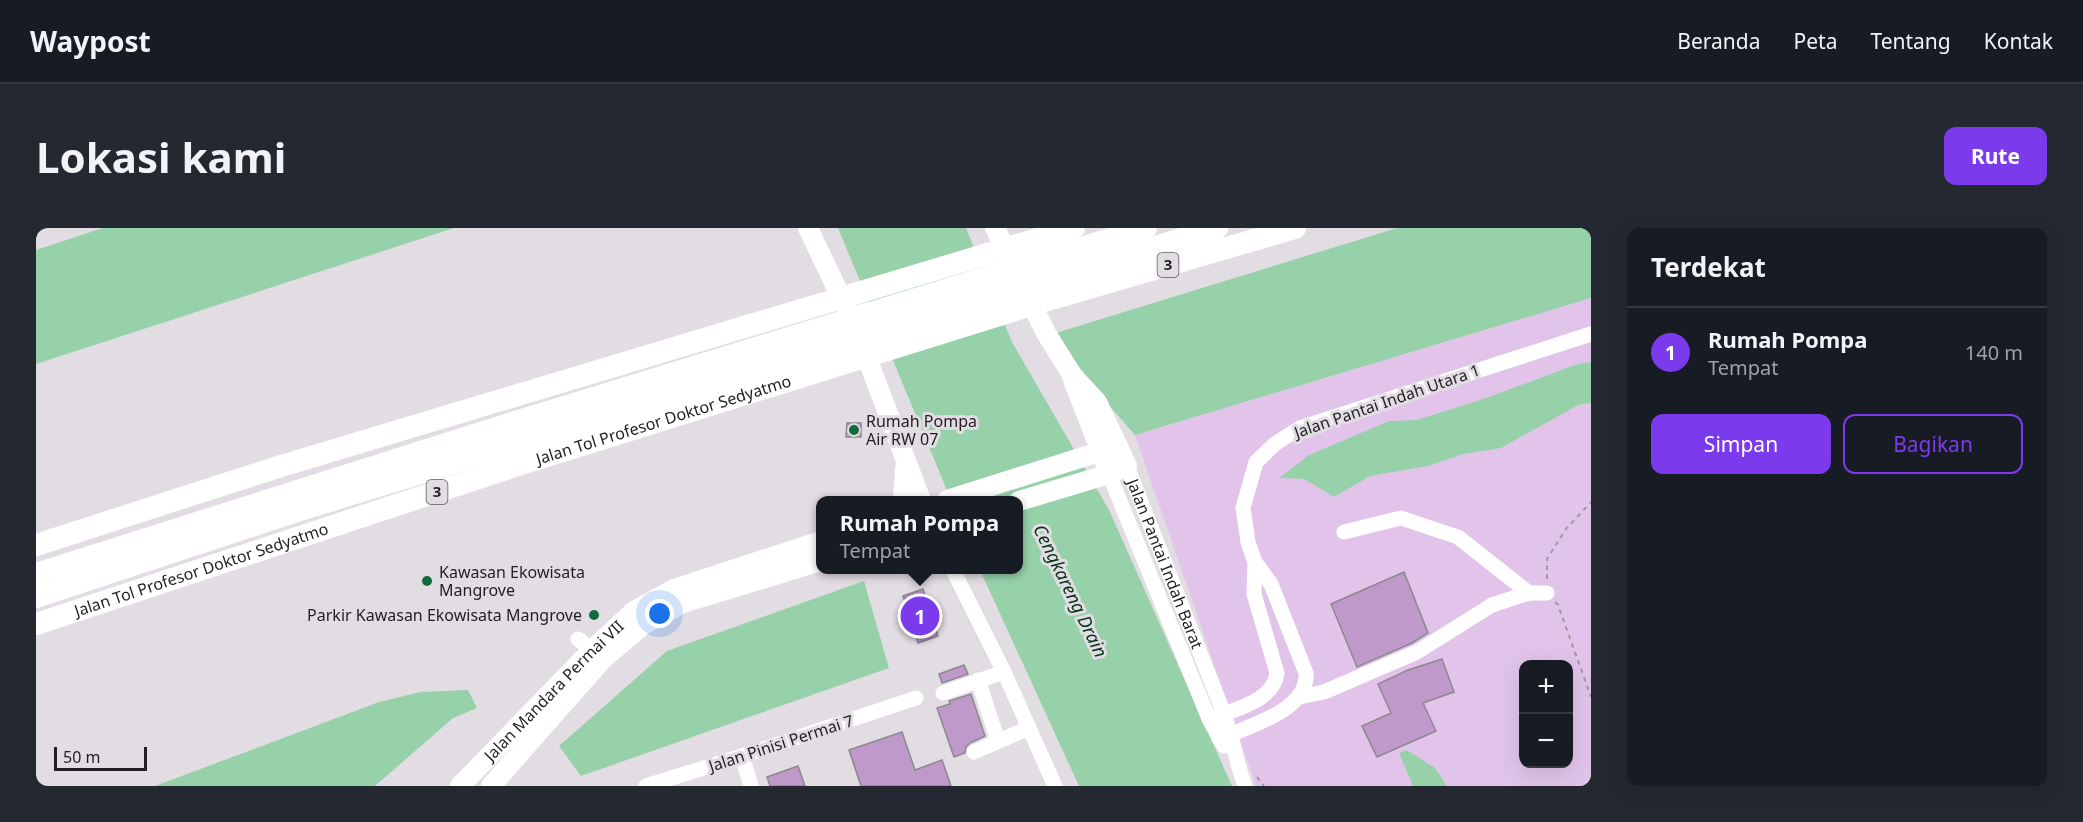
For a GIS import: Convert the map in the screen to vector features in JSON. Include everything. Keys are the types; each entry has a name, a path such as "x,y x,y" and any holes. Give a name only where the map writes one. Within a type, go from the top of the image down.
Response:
{"highway":[{"name":"Jalan Tol Profesor Doktor Sedyatmo","path":"1032,274 1074,228"},
{"name":"Jalan Tol Profesor Doktor Sedyatmo","path":"36,597 826,336 1032,274 1146,228"},
{"name":"Jalan Tol Profesor Doktor Sedyatmo","path":"36,574 1032,274 1217,228"},
{"name":"Jalan Tol Profesor Doktor Sedyatmo","path":"1032,274 1295,228"},
{"name":"Jalan Tol Profesor Doktor Sedyatmo","path":"36,545 312,457 826,336"},
{"name":"Jalan Tol Profesor Doktor Sedyatmo","path":"36,624 520,464 826,336"}],"main road":[{"path":"808,228 874,372 919,496"},
{"name":"Jalan Pantai Indah Barat","path":"995,228 1046,333 1072,375 1110,473"},
{"path":"903,451 904,496"},
{"path":"964,496 1101,452"},
{"path":"1023,500 1110,473"},
{"name":"Jalan Mandara Permai VII","path":"460,786 585,645 634,611 674,590 816,543"},
{"name":"Jalan Mandara Permai VII","path":"491,786 602,660 643,625 683,603 816,563"}],"street":[{"name":"Jalan Pantai Indah Utara 1","path":"1299,697 1307,680 1306,673 1271,584 1256,562 1248,542 1243,508 1256,462 1276,442 1300,428 1591,334"},
{"name":"Jalan Pantai Indah Barat","path":"1110,473 1224,714 1225,736 1245,786"},
{"name":"Jalan Pantai Indah Barat","path":"1110,473 1209,719 1225,736"},
{"path":"1344,532 1401,518 1458,537 1529,593"},
{"name":"Jalan Pantai Indah Utara 1","path":"1209,719 1267,694 1277,678 1254,594 1256,562"},
{"path":"955,574 1004,672 1055,786"},
{"path":"1225,736 1277,714 1299,697 1324,692 1417,652 1492,605 1529,593 1547,593"},
{"path":"944,693 1004,672"},
{"path":"978,680 998,741"},
{"name":"Jalan Pinisi Permai 7","path":"646,786 916,698"},
{"path":"974,752 1029,728"},
{"path":"742,756 751,786"}],"path":[{"path":"1591,502 1566,529 1548,559 1547,593 1558,605 1591,697"}],"shaded area":[{"path":"1591,298 1591,786 1256,786 1135,435"}],"water":[{"path":"103,228 454,228 36,364 36,250"},
{"name":"Cengkareng Drain","path":"838,228 966,228 1012,342 1109,510 1232,786 1079,786 982,574 1023,574 1023,496 949,496"},
{"path":"1397,228 1591,228 1591,298 1135,435 1093,387 1056,333"},
{"path":"1591,362 1591,403 1578,405 1501,448 1463,454 1428,466 1370,476 1334,497 1304,479 1279,478 1309,455 1389,421 1417,420 1486,398 1578,364"},
{"path":"864,581 889,668 581,776 559,746 667,651"},
{"path":"468,690 477,708 453,718 375,786 155,786 379,702 421,692"},
{"path":"1407,750 1435,768 1447,786 1413,786 1399,753"}],"building":[{"name":"Rumah Pompa Air RW 07","path":"847,423 861,423 861,437 846,437"},
{"path":"1404,572 1428,633 1412,643 1357,667 1331,604"},
{"path":"923,589 938,636 918,643 903,596"},
{"path":"1442,659 1454,692 1423,703 1436,731 1377,757 1362,726 1391,713 1378,684 1408,670"},
{"path":"964,665 968,674 942,683 939,674"},
{"path":"971,694 985,736 970,743 965,753 954,757 937,708 950,704 949,701"},
{"path":"902,732 915,770 942,760 951,786 861,786 849,750"},
{"path":"798,766 805,786 770,786 767,777"}],"place":[{"name":"Rumah Pompa Air RW 07","path":"854,430"},
{"name":"Kawasan Ekowisata Mangrove","path":"427,581"},
{"name":"Parkir Kawasan Ekowisata Mangrove","path":"594,615"},
{"name":"Rumah Pompa","path":"920,616"}]}
